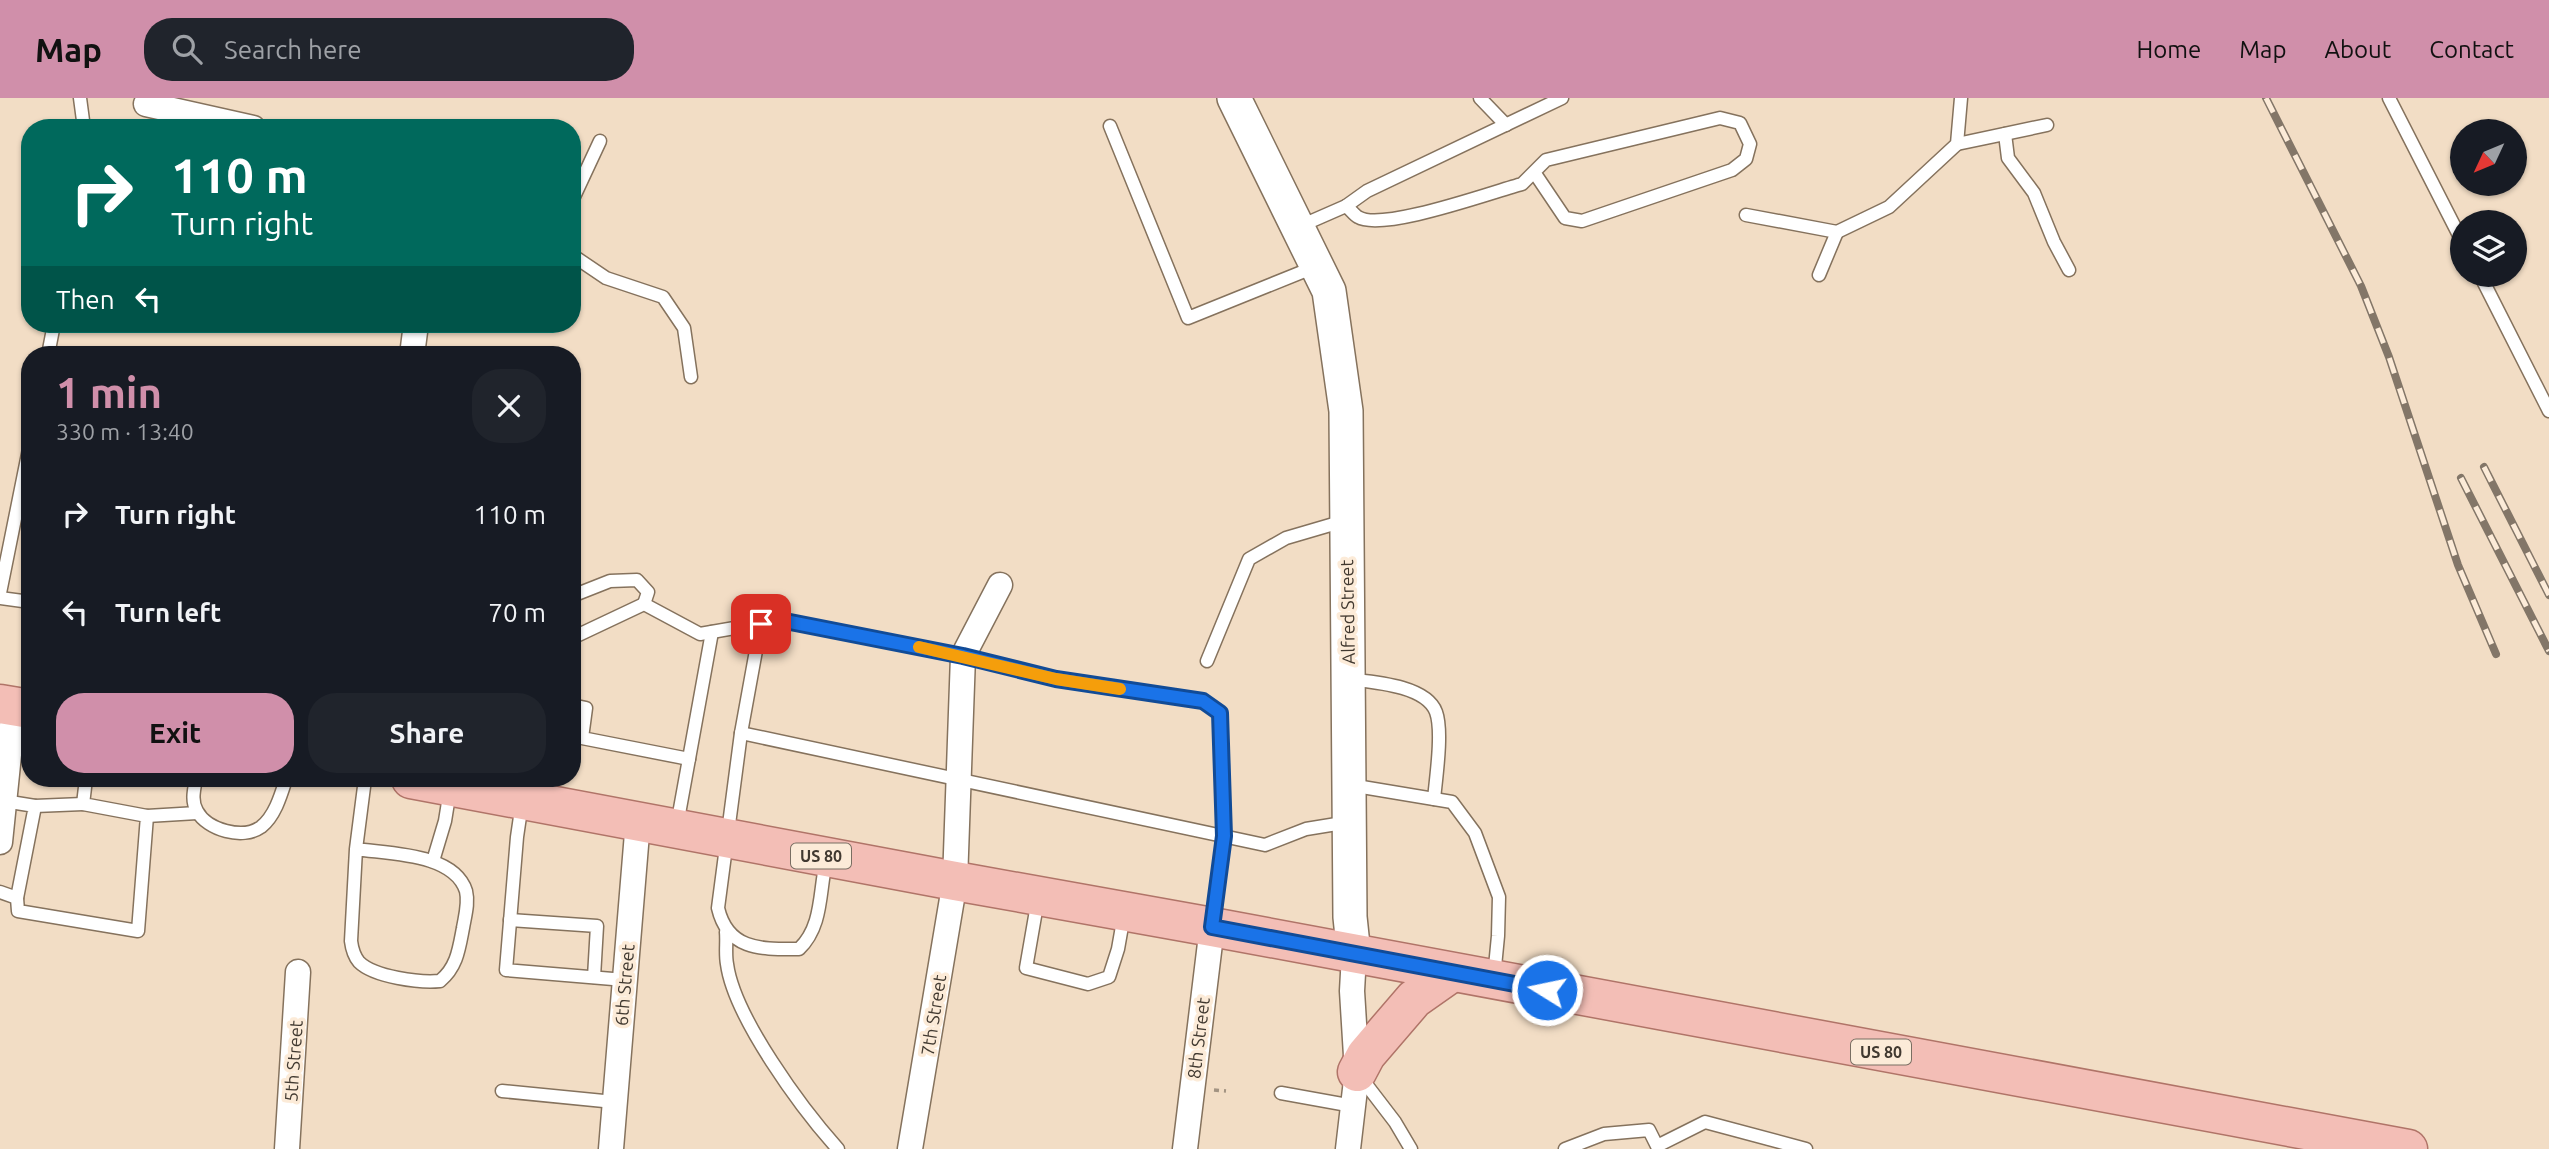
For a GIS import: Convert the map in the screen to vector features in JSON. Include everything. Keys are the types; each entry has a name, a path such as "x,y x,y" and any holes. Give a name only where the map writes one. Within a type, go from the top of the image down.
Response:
{"main road":[{"name":"Alfred Street","path":"1234,98 1329,291 1346,411 1349,520 1350,917 1354,955"},
{"name":"US 80","path":"459,787 2408,1149"},
{"path":"1355,1089 1366,1055 1414,999 1451,973"}],"street":[{"path":"146,104 213,119"},
{"path":"963,656 1000,585"},
{"name":"7th Street","path":"910,1149 955,881 963,656"},
{"path":"0,842 14,706"},
{"name":"6th Street","path":"611,1149 638,821"},
{"name":"8th Street","path":"1185,1149 1206,1036 1212,927"},
{"name":"Alfred Street","path":"1348,1149 1355,1089 1352,991 1354,955"},
{"name":"5th Street","path":"287,1149 298,972"}],"lane":[{"path":"80,98 83,119"},
{"path":"1480,98 1506,125"},
{"path":"1298,227 1562,98"},
{"path":"1956,144 1961,98"},
{"path":"2389,98 2450,217"},
{"path":"1346,205 1359,218 1381,221 1422,213 1522,184 1534,172 1546,160 1720,118 1740,123 1750,144 1746,159 1732,170 1581,221 1565,218 1534,172"},
{"path":"1746,215 1837,232 1889,207 1956,144 2048,125"},
{"path":"1110,126 1188,318 1317,266"},
{"path":"2005,134 2008,158 2034,193 2069,270"},
{"path":"581,182 600,141"},
{"path":"1819,275 1837,232"},
{"path":"581,262 606,278 663,297 684,328 691,377"},
{"path":"2486,287 2549,411"},
{"path":"0,593 21,489"},
{"path":"1207,661 1249,559 1286,538 1349,520"},
{"path":"581,592 610,581 637,580 648,592 644,604 581,634"},
{"path":"0,598 21,601"},
{"path":"644,604 700,634 780,620 963,656 1056,679 1203,701 1220,713 1224,836 1212,927"},
{"path":"761,624 741,733 718,908 726,932 727,965 736,993 756,1036 817,1125 838,1149"},
{"path":"676,828 712,632"},
{"path":"1348,679 1387,684 1420,694 1436,711 1439,748 1433,799"},
{"path":"581,707 586,708 582,738 689,759"},
{"path":"741,733 1265,845 1306,829 1350,822"},
{"path":"1349,784 1452,802 1475,833 1499,897 1493,980"},
{"path":"83,804 85,787"},
{"path":"195,787 193,797 197,813 216,827 237,834 259,829 271,817 283,787"},
{"path":"356,849 433,861 451,869 461,880 467,904 455,965 440,981 429,982 379,974 359,961 353,952 351,942 356,849 364,787"},
{"path":"433,861 445,821 435,787"},
{"path":"522,799 506,970 625,980"},
{"path":"4,801 35,806 83,804 147,816 197,813"},
{"path":"35,806 17,898 18,911 138,931 147,816"},
{"path":"726,932 743,943 765,949 799,949 809,939 817,923 827,857"},
{"path":"0,892 17,898"},
{"path":"1038,896 1026,968 1088,984 1109,977 1118,948 1124,911"},
{"path":"510,920 597,926 594,977"},
{"path":"1281,1093 1355,1089 1395,1122 1411,1149"},
{"path":"502,1091 614,1102"},
{"path":"1565,1149 1604,1134 1649,1130 1658,1148 1705,1122 1806,1149"},
{"path":"1757,1149 1772,1141"}],"railway":[{"path":"2266,98 2361,286 2389,357 2458,565 2496,654"},
{"path":"2484,467 2549,595"},
{"path":"2461,478 2549,651"}],"slow traffic":[{"path":"919,647 1056,679 1120,689"}],"route":[{"path":"761,624 780,620 963,656 1056,679 1203,701 1220,713 1224,836 1212,927 1547,990"}]}
